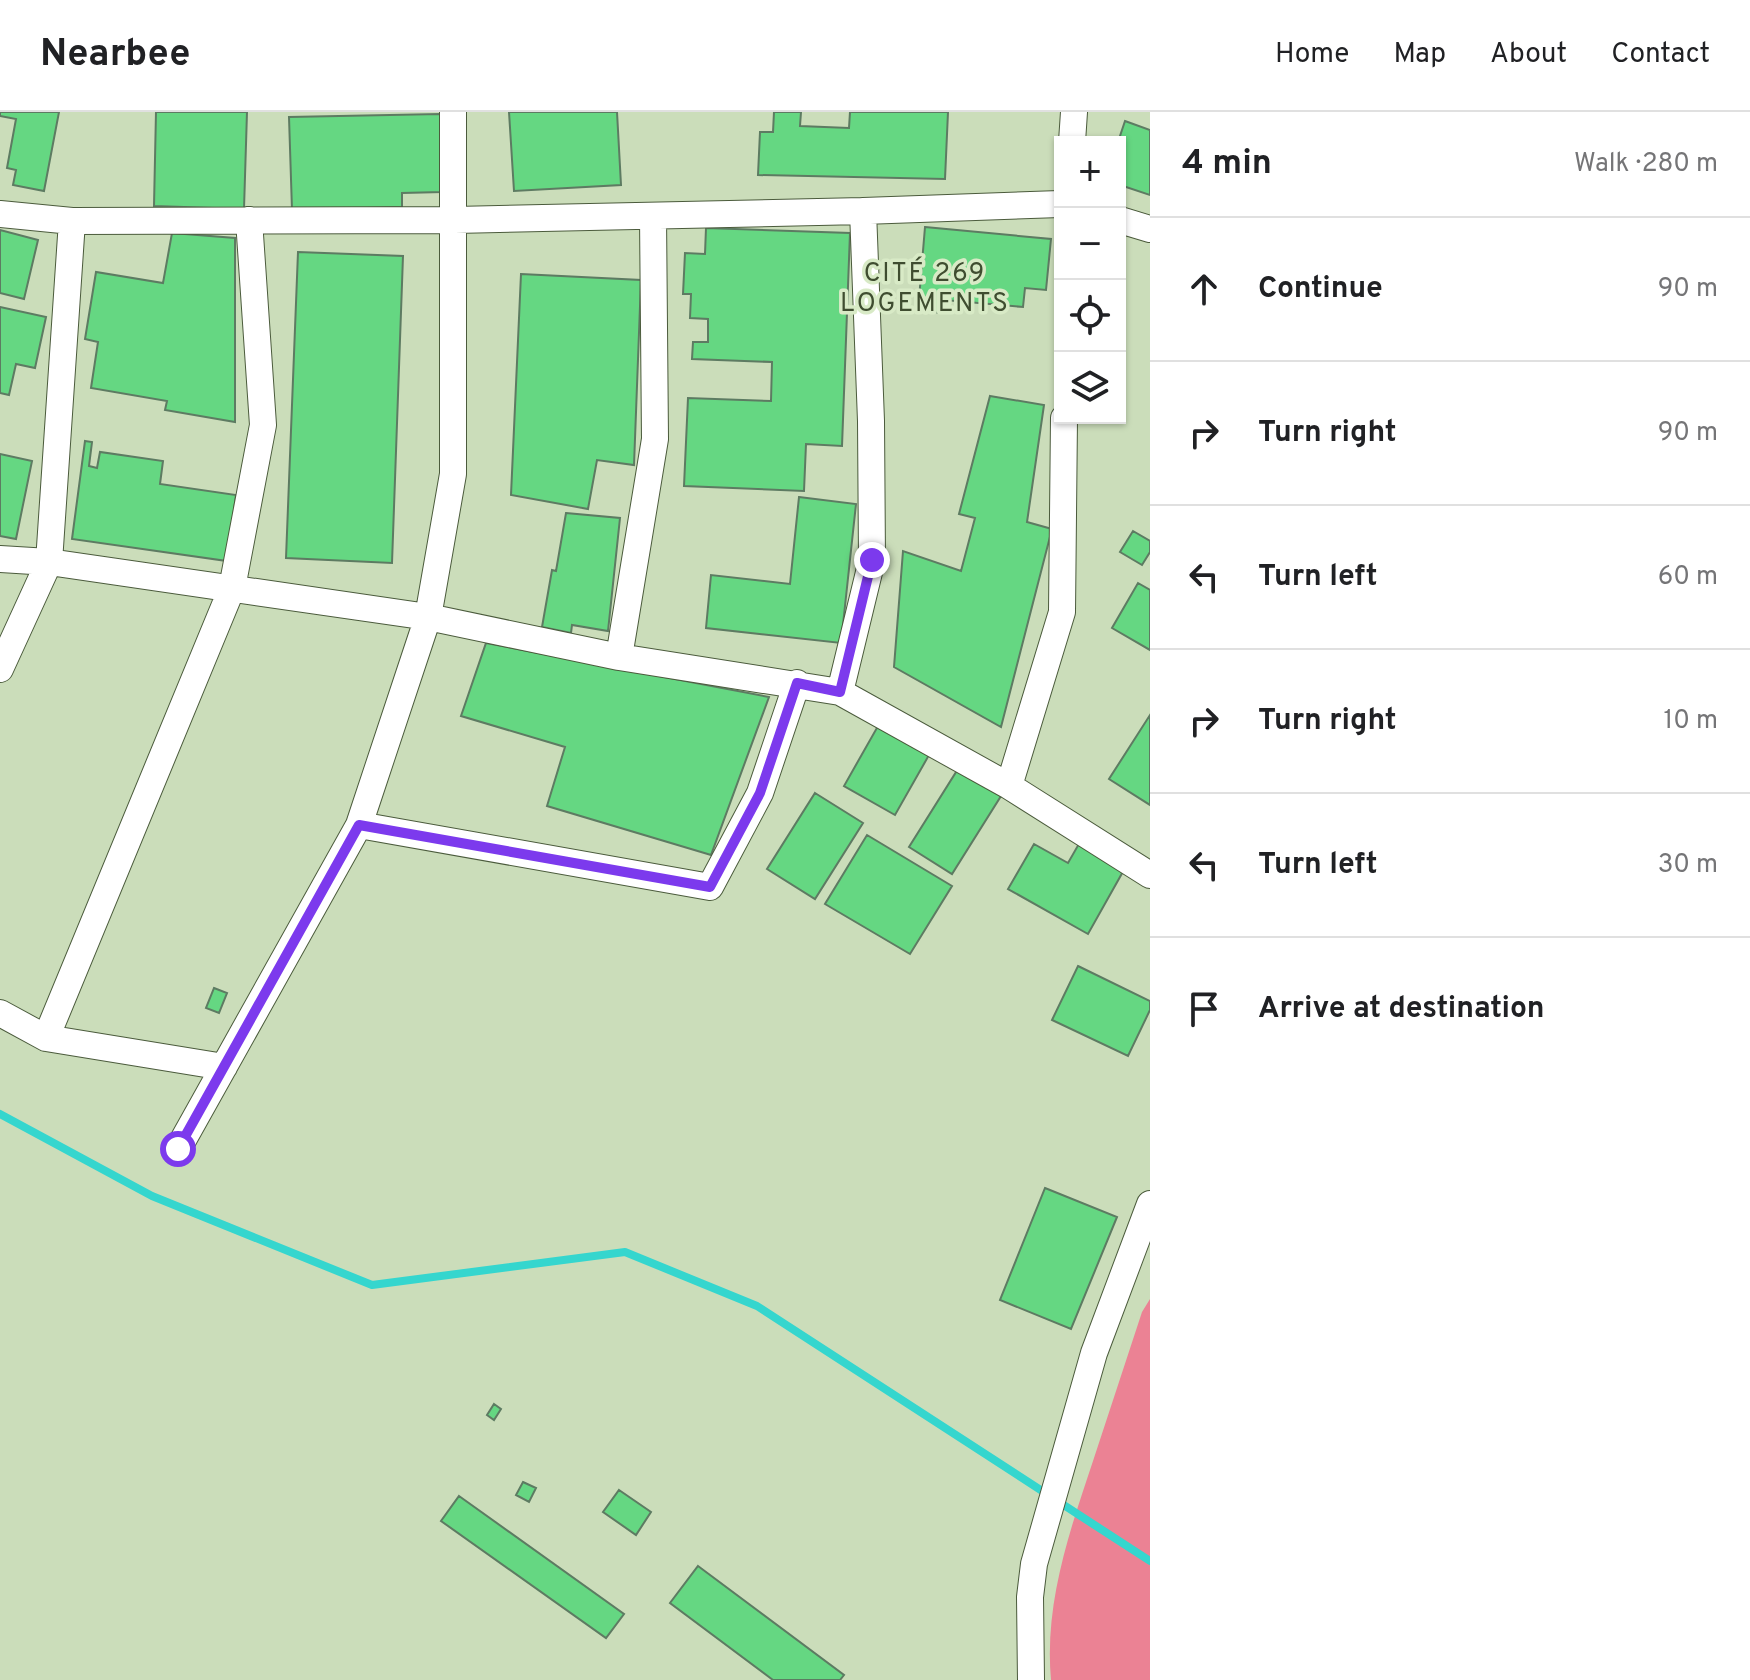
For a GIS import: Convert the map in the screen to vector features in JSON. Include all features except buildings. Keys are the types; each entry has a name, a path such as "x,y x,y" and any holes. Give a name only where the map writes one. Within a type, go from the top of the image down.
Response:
{"street":[{"path":"178,1149 359,825 428,617 453,474 453,112"},
{"path":"1072,136 1074,112"},
{"path":"0,214 72,221 455,220 1054,204"},
{"path":"840,692 872,560 871,421 863,211"},
{"path":"619,657 655,439 653,216"},
{"path":"46,1038 232,588 263,425 249,220"},
{"path":"0,669 49,562 72,221"},
{"path":"1126,222 1150,229"},
{"path":"1009,786 1062,612 1064,424"},
{"path":"0,559 49,562 428,617 619,657 840,692 1009,786 1150,875"},
{"path":"359,825 710,887 760,793 797,683"},
{"path":"0,1013 46,1038 224,1067"},
{"path":"1031,1680 1030,1597 1034,1564 1094,1353 1150,1204"}],"shaded area":[{"path":"1150,1299 1150,1680 1051,1680 1051,1623 1068,1540 1142,1312"}],"waterway":[{"path":"0,1114 152,1196 372,1285 625,1252 757,1306 1150,1561"}],"district":[{"name":"CITÉ 269 LOGEMENTS","path":"925,289"}],"route":[{"path":"178,1149 359,825 710,887 760,793 797,683 840,692 872,560"}]}
